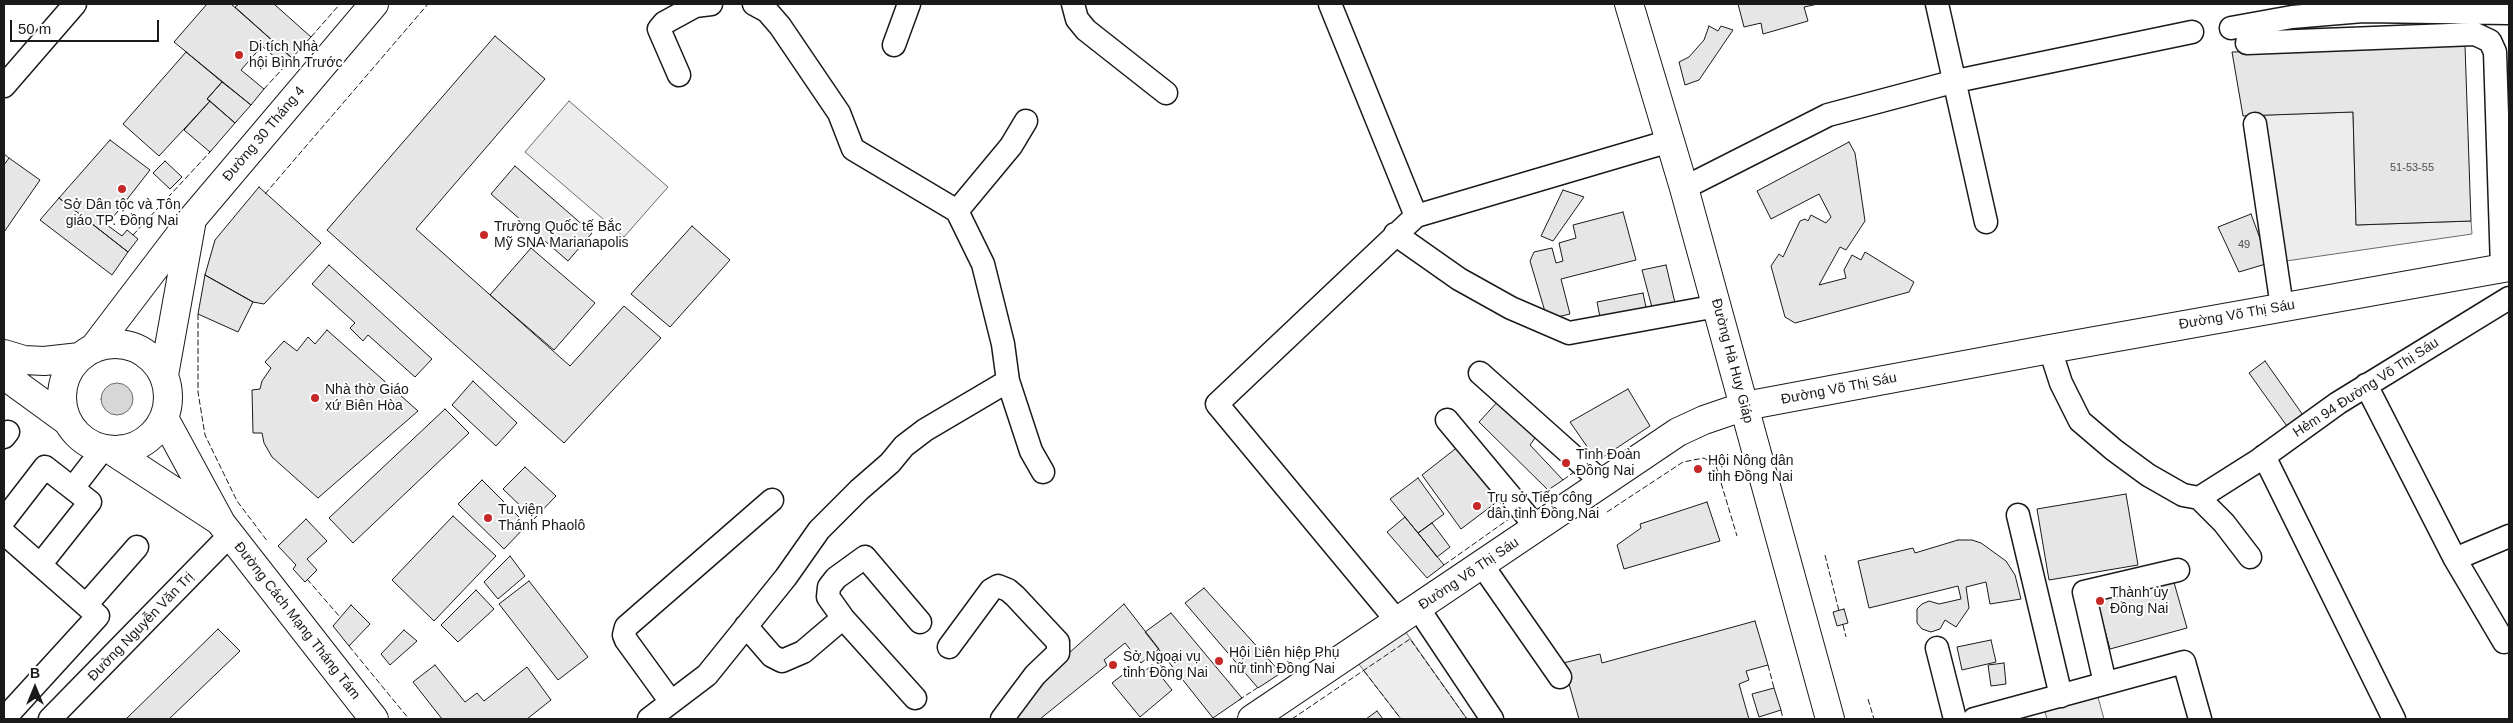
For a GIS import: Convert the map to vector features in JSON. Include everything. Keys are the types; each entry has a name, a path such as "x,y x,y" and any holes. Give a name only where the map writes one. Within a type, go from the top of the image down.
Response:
{"main road":[{"name":"Đường 30 Tháng 4","path":"86,353 192,219 374,4"},
{"name":"Đường Hà Huy Giáp","path":"1629,4 1684,188 1830,719"},
{"path":"4,375 67,421 79,436 107,450 128,449 143,443 156,432 164,418 168,404 168,389 164,374 192,219"},
{"name":"Đường Võ Thị Sáu","path":"1252,719 1684,429 1744,406 2050,348 2506,267"},
{"path":"4,354 24,360 44,361 86,353 106,344 120,344 134,347 146,354 164,374"},
{"path":"67,421 62,404 62,387 69,370 86,353"},
{"name":"Đường Cách Mạng Tháng Tám","path":"164,418 226,528 374,719"},
{"name":"Đường Cách Mạng Tháng Tám","path":"107,450 226,528"}],"street":[{"path":"4,86 75,4"},
{"path":"679,75 659,29 679,9 711,4"},
{"path":"754,4 767,11 780,26 825,91 840,113 854,149 957,211 976,245 992,294 1003,344 1008,381 1031,450 1043,472"},
{"path":"894,44 909,4"},
{"path":"1073,4 1077,19 1086,30 1166,93"},
{"path":"1330,4 1416,216"},
{"path":"1937,4 1956,81 1986,222"},
{"path":"2506,267 2495,52 2490,41 2475,34 2239,35 2292,17 2382,7 2509,12"},
{"path":"1684,188 1828,115 1956,81 2192,32"},
{"path":"957,211 1011,146 1026,120"},
{"path":"2255,124 2282,307"},
{"path":"1492,719 1408,615 1217,404 1416,216 1670,141"},
{"path":"1395,234 1459,279 1512,308 1569,333 1717,306"},
{"name":"Hẻm 94 Đường Võ Thị Sáu","path":"2199,498 2264,456 2366,385 2509,298"},
{"path":"2050,348 2060,383 2080,421 2114,450 2148,475 2184,495 2199,498 2224,523 2250,557"},
{"path":"1480,372 1603,483"},
{"path":"649,719 708,675 833,515 890,463 904,446 925,430 1008,381"},
{"path":"2366,385 2455,559 2504,642"},
{"path":"1447,420 1537,528"},
{"path":"72,488 107,450"},
{"path":"2264,456 2394,719"},
{"path":"4,520 45,467 90,502 40,565"},
{"path":"671,702 626,640 624,635 626,627 772,500"},
{"path":"2018,515 2061,696"},
{"name":"Đường Nguyễn Văn Trị","path":"50,719 226,528"},
{"path":"4,533 98,616 4,719"},
{"path":"2455,559 2509,536"},
{"path":"86,606 137,547"},
{"path":"915,698 843,618 828,597 829,587 836,578 865,557 920,622"},
{"path":"1482,565 1560,676"},
{"path":"2105,684 2084,592 2178,570"},
{"path":"949,647 991,590 998,586 1008,590 1015,596 1058,642 1058,652 1034,675 1002,719"},
{"path":"746,626 772,656 782,661 803,652 843,618"},
{"path":"1937,648 1955,719"},
{"path":"1974,719 2016,714 2061,696 2184,662 2200,719"}],"shaded area":[{"path":"569,101 668,187 624,237 525,152"},
{"path":"2353,112 2356,225 2471,221 2472,234 2286,261 2264,115"},
{"path":"117,383 123,384 128,388 132,393 132,405 128,410 123,414 117,415 111,414 106,410 102,405 101,399 102,393 106,388 111,384"},
{"path":"1405,631 1467,719 1401,719 1358,663"},
{"path":"2096,690 2104,719 2047,719 2043,705"}],"building":[{"name":"Di tích Nhà hội Bình Trước","path":"207,4 231,4 292,58 285,66 262,46 241,70 264,89 251,105 174,42"},
{"path":"239,4 274,4 311,37 292,58 235,7"},
{"path":"1738,4 1818,4 1804,7 1808,21 1763,34 1761,23 1744,27"},
{"path":"1709,26 1718,31 1721,26 1733,30 1699,80 1685,85 1679,62 1689,57 1704,40"},
{"path":"495,36 545,79 416,229 570,366 624,306 661,338 564,443 327,230"},
{"path":"2465,45 2471,221 2356,225 2353,112 2243,116 2232,52"},
{"path":"186,52 222,82 207,99 210,101 159,156 123,124"},
{"path":"222,82 251,105 235,123 207,99"},
{"path":"210,101 235,123 210,152 184,130"},
{"path":"110,140 150,170 107,225 122,236 127,230 138,239 128,252 59,198"},
{"path":"1849,142 1855,153 1865,221 1846,250 1840,247 1819,285 1846,278 1844,270 1852,255 1861,260 1865,252 1914,282 1909,292 1795,323 1785,317 1771,266 1779,254 1783,257 1800,221 1805,219 1808,221 1811,215 1826,223 1831,217 1819,194 1771,219 1757,191"},
{"path":"9,158 40,180 4,232 4,165"},
{"path":"165,161 182,177 170,189 153,173"},
{"path":"515,166 592,233 568,261 491,194"},
{"path":"259,187 321,243 264,304 253,302 205,275 215,240"},
{"path":"1563,190 1584,197 1553,241 1541,236"},
{"path":"59,198 128,252 112,275 40,220"},
{"path":"1623,212 1636,260 1561,279 1570,314 1553,318 1546,315 1530,261 1534,252 1552,248 1556,263 1563,261 1559,243 1576,238 1573,225"},
{"path":"2251,214 2269,263 2239,272 2218,227"},
{"path":"692,226 730,260 670,327 631,294"},
{"path":"531,248 595,303 554,350 490,295"},
{"path":"329,265 432,359 415,377 368,335 363,341 350,328 355,323 312,284"},
{"path":"1666,265 1676,307 1653,311 1642,270"},
{"path":"205,275 253,302 238,332 198,314"},
{"path":"1643,293 1647,312 1601,322 1597,302"},
{"path":"327,330 418,411 318,498 272,457 264,443 262,433 253,433 252,390 260,389 262,381 271,368 265,362 284,341 297,351 308,337 315,344"},
{"path":"2265,361 2305,418 2289,429 2249,373"},
{"path":"473,381 517,423 496,446 452,405"},
{"path":"1628,389 1650,426 1597,461 1570,422"},
{"path":"1501,398 1540,431 1530,445 1563,480 1548,490 1479,422"},
{"path":"445,409 469,433 353,543 329,518"},
{"name":"Trụ sở Tiếp công dân tỉnh Đồng Nai","path":"1459,446 1502,498 1461,529 1422,475"},
{"path":"525,467 556,496 534,519 503,489"},
{"path":"1418,478 1444,514 1418,533 1390,499"},
{"path":"482,480 527,525 504,549 458,504"},
{"path":"2126,494 2138,565 2049,580 2037,509"},
{"path":"1707,502 1720,541 1624,569 1617,545 1641,528 1640,524"},
{"path":"453,516 496,556 434,621 392,580"},
{"path":"1405,517 1444,565 1427,578 1387,532"},
{"path":"306,519 327,541 307,559 317,570 305,582 293,569 296,565 278,546"},
{"path":"1432,523 1450,547 1437,557 1418,533"},
{"path":"1958,540 1972,540 1981,543 2006,561 2015,575 2021,599 1990,604 1986,582 1966,587 1969,608 1956,627 1945,620 1940,629 1931,632 1922,629 1917,623 1917,609 1929,601 1939,604 1961,599 1958,586 1869,608 1858,561 1913,548 1915,553"},
{"path":"510,556 525,576 498,599 484,582"},
{"path":"2173,579 2187,628 2110,649 2096,599"},
{"path":"529,581 588,657 558,680 499,604"},
{"path":"1204,588 1281,673 1258,688 1185,603"},
{"path":"476,590 494,609 458,642 441,625"},
{"path":"1124,604 1159,649 1141,663 1125,643 1104,660 1107,665 1040,719 1011,719 1060,661"},
{"path":"351,605 370,624 349,646 333,626"},
{"path":"1844,609 1848,623 1837,626 1833,612"},
{"path":"1171,613 1242,698 1213,718 1145,632"},
{"path":"1755,621 1768,665 1746,671 1749,680 1739,684 1749,719 1579,719 1563,663 1600,654 1602,663"},
{"path":"218,629 240,651 169,719 126,719"},
{"path":"404,630 417,641 390,665 381,654"},
{"path":"1991,640 1996,662 1962,670 1957,647"},
{"path":"2004,663 2006,684 1991,686 1988,665"},
{"path":"435,665 465,702 477,693 484,701 527,667 551,700 527,719 442,719 413,682"},
{"path":"1152,665 1172,690 1140,717 1112,683 1130,669 1137,678"},
{"path":"1774,688 1781,710 1759,717 1752,694"},
{"path":"1377,711 1383,719 1366,719"}],"fence":[{"path":"311,37 340,4"},
{"path":"265,194 428,4"},
{"path":"264,89 285,66"},
{"path":"133,235 210,152"},
{"path":"4,154 9,158"},
{"path":"198,314 198,392 205,435 237,501 268,542"},
{"path":"1607,512 1683,462 1704,458 1716,466 1737,536"},
{"path":"1563,480 1578,469"},
{"path":"1444,565 1516,514"},
{"path":"1825,555 1839,611"},
{"path":"307,579 340,617"},
{"path":"1843,625 1846,637"},
{"path":"1292,719 1410,639 1467,719"},
{"path":"349,646 409,719"},
{"path":"1768,665 1774,688"},
{"path":"1364,671 1401,719"},
{"path":"1239,700 1260,686"},
{"path":"1868,699 1874,719"},
{"path":"1781,710 1783,719"}],"place":[{"name":"Di tích Nhà hội Bình Trước","path":"239,55"},
{"name":"Sở Dân tộc và Tôn giáo TP. Đồng Nai","path":"122,189"},
{"name":"Trường Quốc tế Bắc Mỹ SNA Marianapolis","path":"484,235"},
{"name":"Nhà thờ Giáo xứ Biên Hòa","path":"315,398"},
{"name":"Tỉnh Đoàn Đồng Nai","path":"1566,463"},
{"name":"Hội Nông dân tỉnh Đồng Nai","path":"1698,469"},
{"name":"Trụ sở Tiếp công dân tỉnh Đồng Nai","path":"1477,506"},
{"name":"Tu viện Thánh Phaolô","path":"488,518"},
{"name":"Thành ủy Đồng Nai","path":"2100,601"},
{"name":"Hội Liên hiệp Phụ nữ tỉnh Đồng Nai","path":"1219,661"},
{"name":"Sở Ngoại vụ tỉnh Đồng Nai","path":"1113,665"}]}
